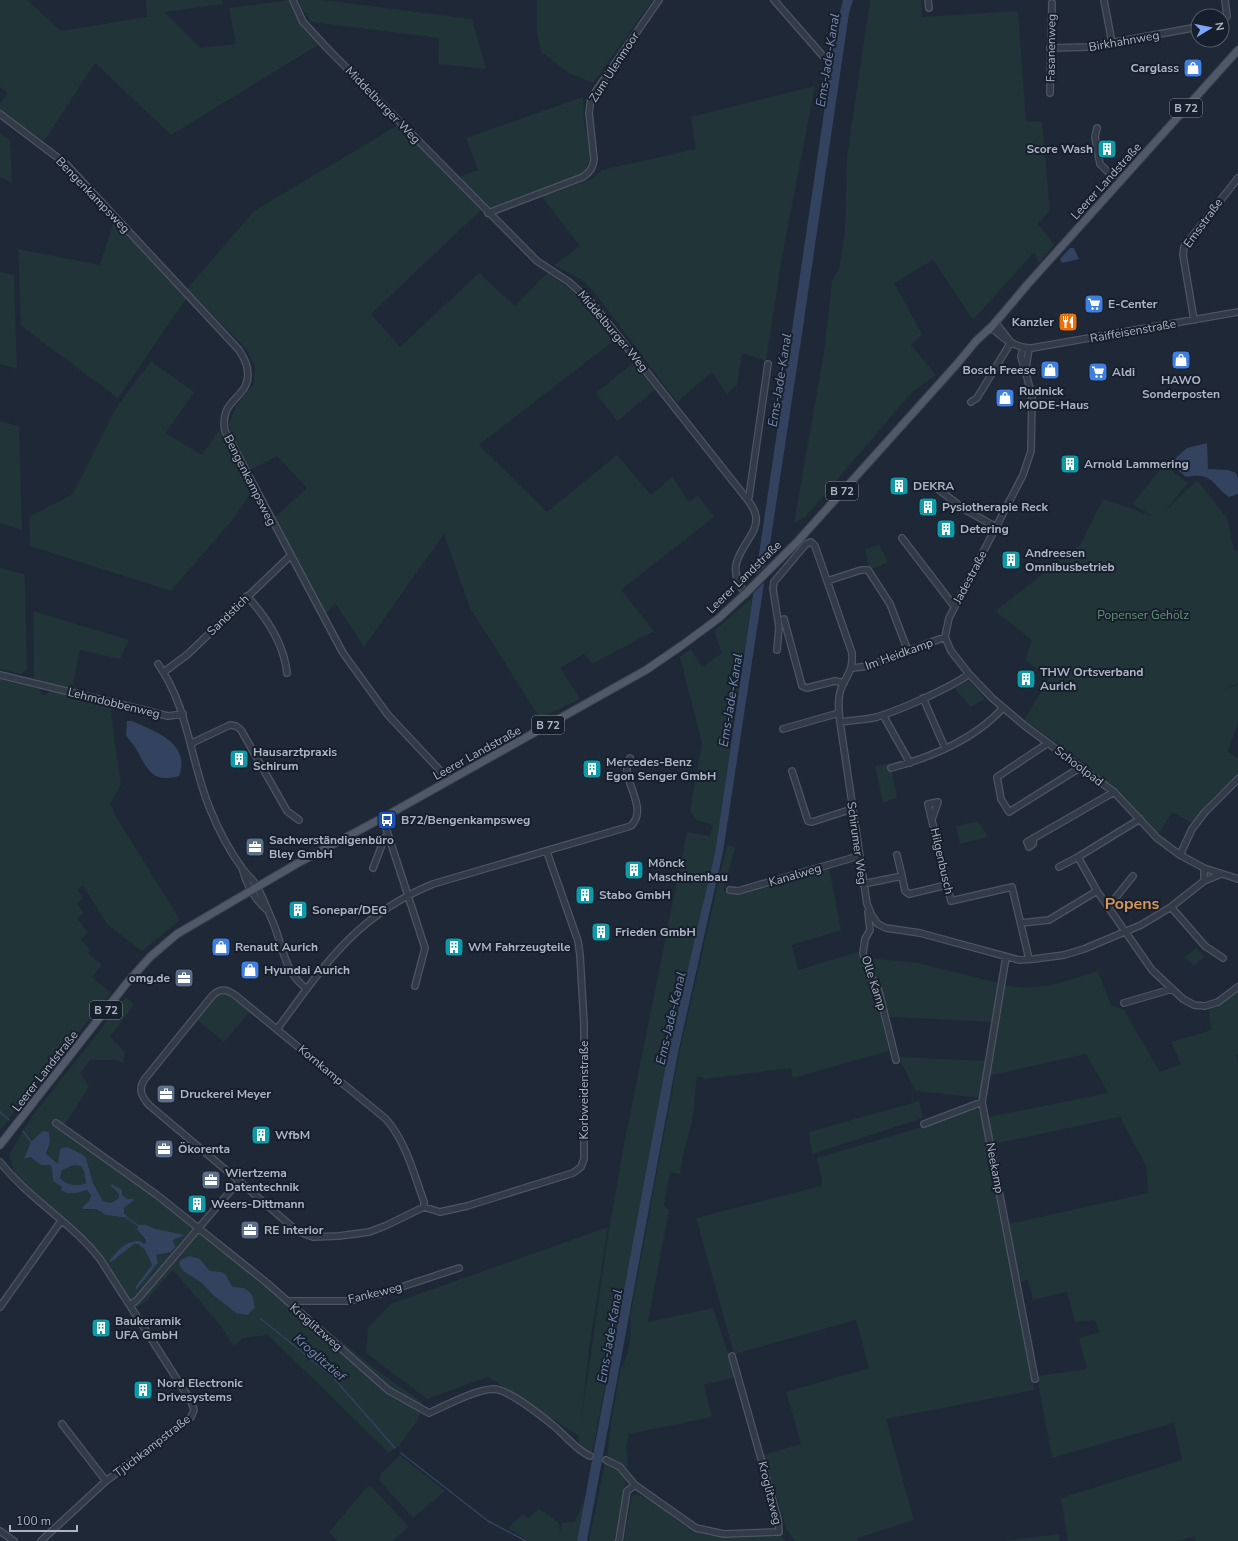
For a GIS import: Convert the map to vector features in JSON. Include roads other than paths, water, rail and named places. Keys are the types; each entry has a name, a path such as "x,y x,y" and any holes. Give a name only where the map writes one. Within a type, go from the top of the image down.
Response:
{"main road":[{"name":"Leerer Landstraße","path":"0,1145 126,984 150,957 186,928 254,890 298,863 646,670 719,618 775,565 957,364 976,341 993,325 1238,50"}],"street":[{"name":"Middelburger Weg","path":"293,0 303,22 488,213 537,261 569,282 592,302 747,499 755,513 756,523 752,533 738,554 736,566 740,586 747,593"},
{"name":"Zum Ulenmoor","path":"488,213 583,177 589,173 594,164 589,112 592,98 659,0"},
{"path":"774,0 823,56"},
{"path":"928,0 929,8"},
{"path":"1104,0 1112,43"},
{"name":"Fasanenweg","path":"1050,93 1052,3"},
{"name":"Birkhahnweg","path":"1050,48 1076,49 1190,28"},
{"name":"Bengenkampsweg","path":"0,114 66,164 239,350 247,366 248,378 241,394 231,403 224,414 223,422 225,431 332,635 354,670 402,732 450,780"},
{"path":"1097,128 1095,137 1100,164 1119,183"},
{"name":"Emsstraße","path":"1194,320 1183,261 1184,247 1238,178"},
{"name":"Raiffeisenstraße","path":"1026,348 1238,312"},
{"path":"993,325 1001,337 1026,348"},
{"path":"971,402 977,398 1010,341"},
{"name":"Jadestraße","path":"945,637 946,626 954,606 1024,475 1031,451 1032,395 1026,369 1026,348"},
{"path":"747,499 749,497 768,364"},
{"path":"926,484 934,486 964,509 996,527"},
{"path":"902,538 954,606"},
{"path":"777,650 779,627 773,589 774,582 806,544 810,542 814,545 828,581 852,653 852,668"},
{"name":"Sandstich","path":"164,672 188,654 290,556"},
{"path":"828,581 861,570 868,570 890,604 908,651"},
{"path":"247,596 266,619 279,644 285,656 287,673"},
{"path":"784,619 802,686 807,688 836,681 844,683"},
{"name":"Im Heidkamp","path":"852,668 868,666 945,637"},
{"name":"Schoolpad","path":"945,637 951,651 969,674 1003,708 1114,792 1157,838 1204,868 1238,879"},
{"path":"158,664 164,672 183,714 209,809 276,928 287,964 298,982 307,989"},
{"name":"Schirumer Weg","path":"852,668 838,699 840,722 867,904 872,916 878,924 886,928"},
{"path":"840,722 867,719 883,715 923,698 969,674"},
{"name":"Lehmdobbenweg","path":"0,675 168,716 183,714"},
{"path":"923,698 945,748"},
{"path":"891,768 910,763 974,734 992,720 1003,708"},
{"path":"783,729 840,713"},
{"path":"883,715 910,763"},
{"path":"192,743 222,728 230,725 236,726 241,730 287,811 299,820"},
{"path":"1048,742 997,777 1001,799 1009,812 1081,767"},
{"path":"278,1028 336,952 358,929 388,906 407,895 433,884 547,852 631,826 637,817 637,808 626,769 630,758"},
{"path":"792,771 808,821 812,822 852,809"},
{"path":"1180,854 1192,829 1205,812 1238,779"},
{"path":"1034,838 1114,792"},
{"name":"Hilgenbusch","path":"932,819 951,901 1012,887 1029,959"},
{"path":"1059,868 1140,819"},
{"path":"386,828 425,948 415,986"},
{"path":"373,868 385,837 388,836"},
{"name":"Korbweidenstraße","path":"424,1207 440,1212 485,1201 573,1173 581,1167 584,1159 584,1024 580,955 578,941 547,852"},
{"path":"897,855 906,892 909,894 947,885"},
{"name":"Kanalweg","path":"730,890 738,891 859,856"},
{"path":"1078,857 1098,891 1110,906 1125,932 1152,970 1172,989 1190,1003 1205,1006 1218,1002 1238,988"},
{"path":"1204,868 1204,881"},
{"path":"870,930 886,928 920,933 1006,957 1029,959 1064,955 1125,932 1171,907 1204,881 1221,874"},
{"path":"863,884 902,876"},
{"path":"1110,906 1132,876"},
{"path":"1021,922 1049,920 1098,891"},
{"name":"Olle Kamp","path":"867,904 870,930 865,939 863,953 869,974 878,988 896,1060"},
{"path":"1171,907 1205,946 1223,958"},
{"name":"Neekamp","path":"1006,957 982,1102 1035,1379"},
{"path":"1124,1003 1172,989"},
{"name":"Kornkamp","path":"219,991 231,992 278,1028 386,1119 392,1127 407,1157 424,1202 424,1207 369,1232 339,1236 313,1237 297,1231 149,1105 142,1095 141,1086 212,996 219,991"},
{"path":"924,1124 982,1102"},
{"name":"Kroglitzweg","path":"56,1123 157,1195 287,1301 388,1390 429,1413 472,1395 492,1389 499,1390 529,1408 554,1427 576,1448 590,1456"},
{"name":"Tjüchkampstraße","path":"0,1162 8,1173 92,1249 191,1400 194,1410 191,1417 106,1481 41,1541"},
{"name":"Tjüchkampstraße","path":"0,1169 8,1173"},
{"path":"130,1305 137,1300 239,1181"},
{"path":"0,1307 61,1221"},
{"name":"Fankeweg","path":"287,1301 348,1301 380,1294 459,1268"},
{"name":"Kroglitzweg","path":"606,1460 620,1467 635,1485 696,1528 724,1534 779,1532 778,1519 732,1356"},
{"path":"62,1424 106,1481"},
{"path":"619,1541 627,1490 635,1485"},
{"path":"0,1531 14,1541"}],"water":[{"path":"843,0 853,0 849,13 723,852 678,1053 587,1541 577,1541 668,1054 715,853 837,24"},
{"path":"1070,248 1074,248 1079,259 1062,263 1060,259"},
{"path":"1207,443 1208,469 1228,470 1236,473 1238,479 1238,494 1229,497 1206,477 1186,477 1170,463 1187,448"},
{"path":"127,721 132,721 161,735 176,747 180,755 181,765 179,776 162,778 156,776 147,768 126,735"},
{"path":"43,1131 49,1132 50,1142 46,1154 58,1164 60,1150 62,1148 67,1147 82,1154 86,1158 93,1183 103,1201 111,1203 119,1198 119,1194 111,1186 112,1184 122,1190 122,1195 127,1199 134,1200 124,1208 124,1213 128,1218 106,1215 96,1209 83,1209 82,1208 89,1201 91,1195 87,1190 73,1193 64,1192 61,1190 62,1187 53,1181 52,1168 50,1165 41,1165 30,1157 24,1159 31,1142","holes":["74,1165 81,1166 86,1183 72,1185 60,1178 62,1170"]},
{"path":"139,1225 146,1225 156,1229 185,1235 173,1240 174,1245 176,1246 171,1252 156,1255 158,1263 136,1290 136,1286 152,1265 145,1250 138,1244 134,1244 111,1262 109,1261 119,1250 130,1242 140,1241 144,1244 146,1243 145,1239 137,1230"},
{"path":"190,1256 200,1259 210,1271 226,1274 233,1287 246,1289 249,1291 253,1298 255,1307 248,1315 236,1313 212,1294 202,1283 183,1271 179,1265 180,1260"}],"waterway":[{"name":"Kroglitztief","path":"0,1112 9,1120"},
{"name":"Kroglitztief","path":"23,1131 32,1143"},
{"name":"Kroglitztief","path":"127,1218 139,1226"},
{"name":"Kroglitztief","path":"261,1319 332,1376 395,1448"},
{"name":"Kroglitztief","path":"401,1453 488,1521 526,1541"}],"place":[{"name":"Carglass","path":"1193,68"},
{"name":"Score Wash","path":"1107,149"},
{"name":"E-Center","path":"1094,304"},
{"name":"Kanzler","path":"1068,322"},
{"name":"HAWO Sonderposten","path":"1181,360"},
{"name":"Bosch Freese","path":"1050,370"},
{"name":"Aldi","path":"1098,372"},
{"name":"Rudnick MODE-Haus","path":"1005,398"},
{"name":"Arnold Lammering","path":"1070,464"},
{"name":"DEKRA","path":"899,486"},
{"name":"Pysiotherapie Reck","path":"928,507"},
{"name":"Detering","path":"946,529"},
{"name":"Andreesen Omnibusbetrieb","path":"1011,560"},
{"name":"THW Ortsverband Aurich","path":"1026,679"},
{"name":"Hausarztpraxis Schirum","path":"239,759"},
{"name":"Mercedes-Benz Egon Senger GmbH","path":"592,769"},
{"name":"B72/Bengenkampsweg","path":"387,820"},
{"name":"Sachverständigenbüro Bley GmbH","path":"255,847"},
{"name":"Mönck Maschinenbau","path":"634,870"},
{"name":"Stabo GmbH","path":"585,895"},
{"name":"Sonepar/DEG","path":"298,910"},
{"name":"Frieden GmbH","path":"601,932"},
{"name":"Renault Aurich","path":"221,947"},
{"name":"WM Fahrzeugteile","path":"454,947"},
{"name":"Hyundai Aurich","path":"250,970"},
{"name":"omg.de","path":"184,978"},
{"name":"Druckerei Meyer","path":"166,1094"},
{"name":"WfbM","path":"261,1135"},
{"name":"Ökorenta","path":"164,1149"},
{"name":"Wiertzema Datentechnik","path":"211,1180"},
{"name":"Weers-Dittmann","path":"197,1204"},
{"name":"RE Interior","path":"250,1230"},
{"name":"Baukeramik UFA GmbH","path":"101,1328"},
{"name":"Nord Electronic Drivesystems","path":"143,1390"}],"district":[{"name":"Popens","path":"1132,903"}],"water label":[{"name":"Ems-Jade-Kanal","path":"827,60"},
{"name":"Ems-Jade-Kanal","path":"779,380"},
{"name":"Ems-Jade-Kanal","path":"730,700"},
{"name":"Ems-Jade-Kanal","path":"670,1018"},
{"name":"Ems-Jade-Kanal","path":"609,1336"}],"park label":[{"name":"Popenser Gehölz","path":"1143,615"}]}
